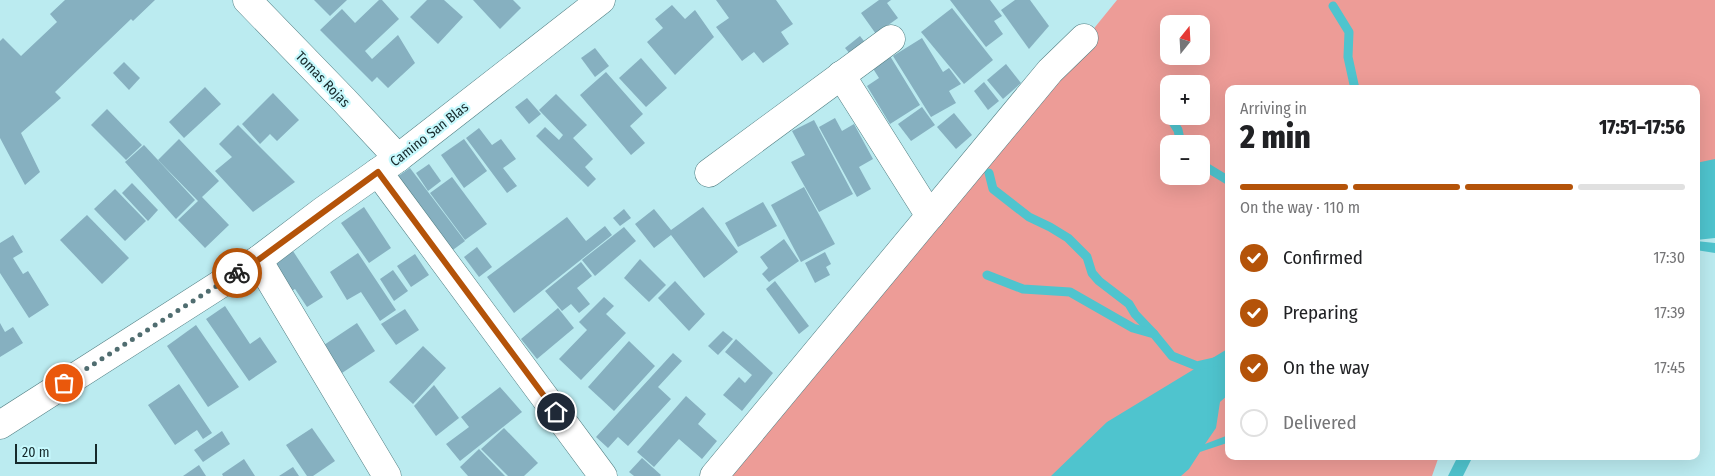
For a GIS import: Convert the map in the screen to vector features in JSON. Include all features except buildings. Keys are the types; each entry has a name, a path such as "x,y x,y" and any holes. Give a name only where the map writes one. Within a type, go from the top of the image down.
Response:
{"street":[{"name":"Tomas Rojas","path":"247,0 344,100 603,476"},
{"name":"Camino San Blas","path":"0,425 258,260 388,165 601,0"},
{"path":"714,476 1050,71 1084,38"},
{"path":"709,173 891,39"},
{"path":"841,74 930,216"},
{"path":"258,260 387,476"}],"shaded area":[{"path":"1117,0 1715,0 1715,214 1700,213 1700,85 1225,85 1225,460 1438,460 1432,476 731,476"}],"water":[{"path":"1715,159 1715,238 1700,240 1700,162"},
{"path":"1700,241 1715,243 1715,253 1700,251"},
{"path":"1225,350 1225,398 1220,402 1216,428 1205,444 1225,436 1225,444 1200,452 1189,469 1181,476 1051,476 1107,422"},
{"path":"1456,460 1471,460 1463,476 1448,476"}],"waterway":[{"path":"1333,6 1349,32 1348,57 1354,85"},
{"path":"1175,125 1179,135"},
{"path":"1210,169 1225,179"},
{"path":"989,173 993,189 1029,217 1068,238 1087,257 1092,273 1099,281 1129,304 1135,314 1154,334"},
{"path":"987,275 1023,289 1070,292 1133,328 1154,334 1172,356 1197,366 1219,361 1225,364"}],"way so far":[{"path":"64,383 237,273"}],"route":[{"path":"237,273 258,260 378,172 556,412"}]}
